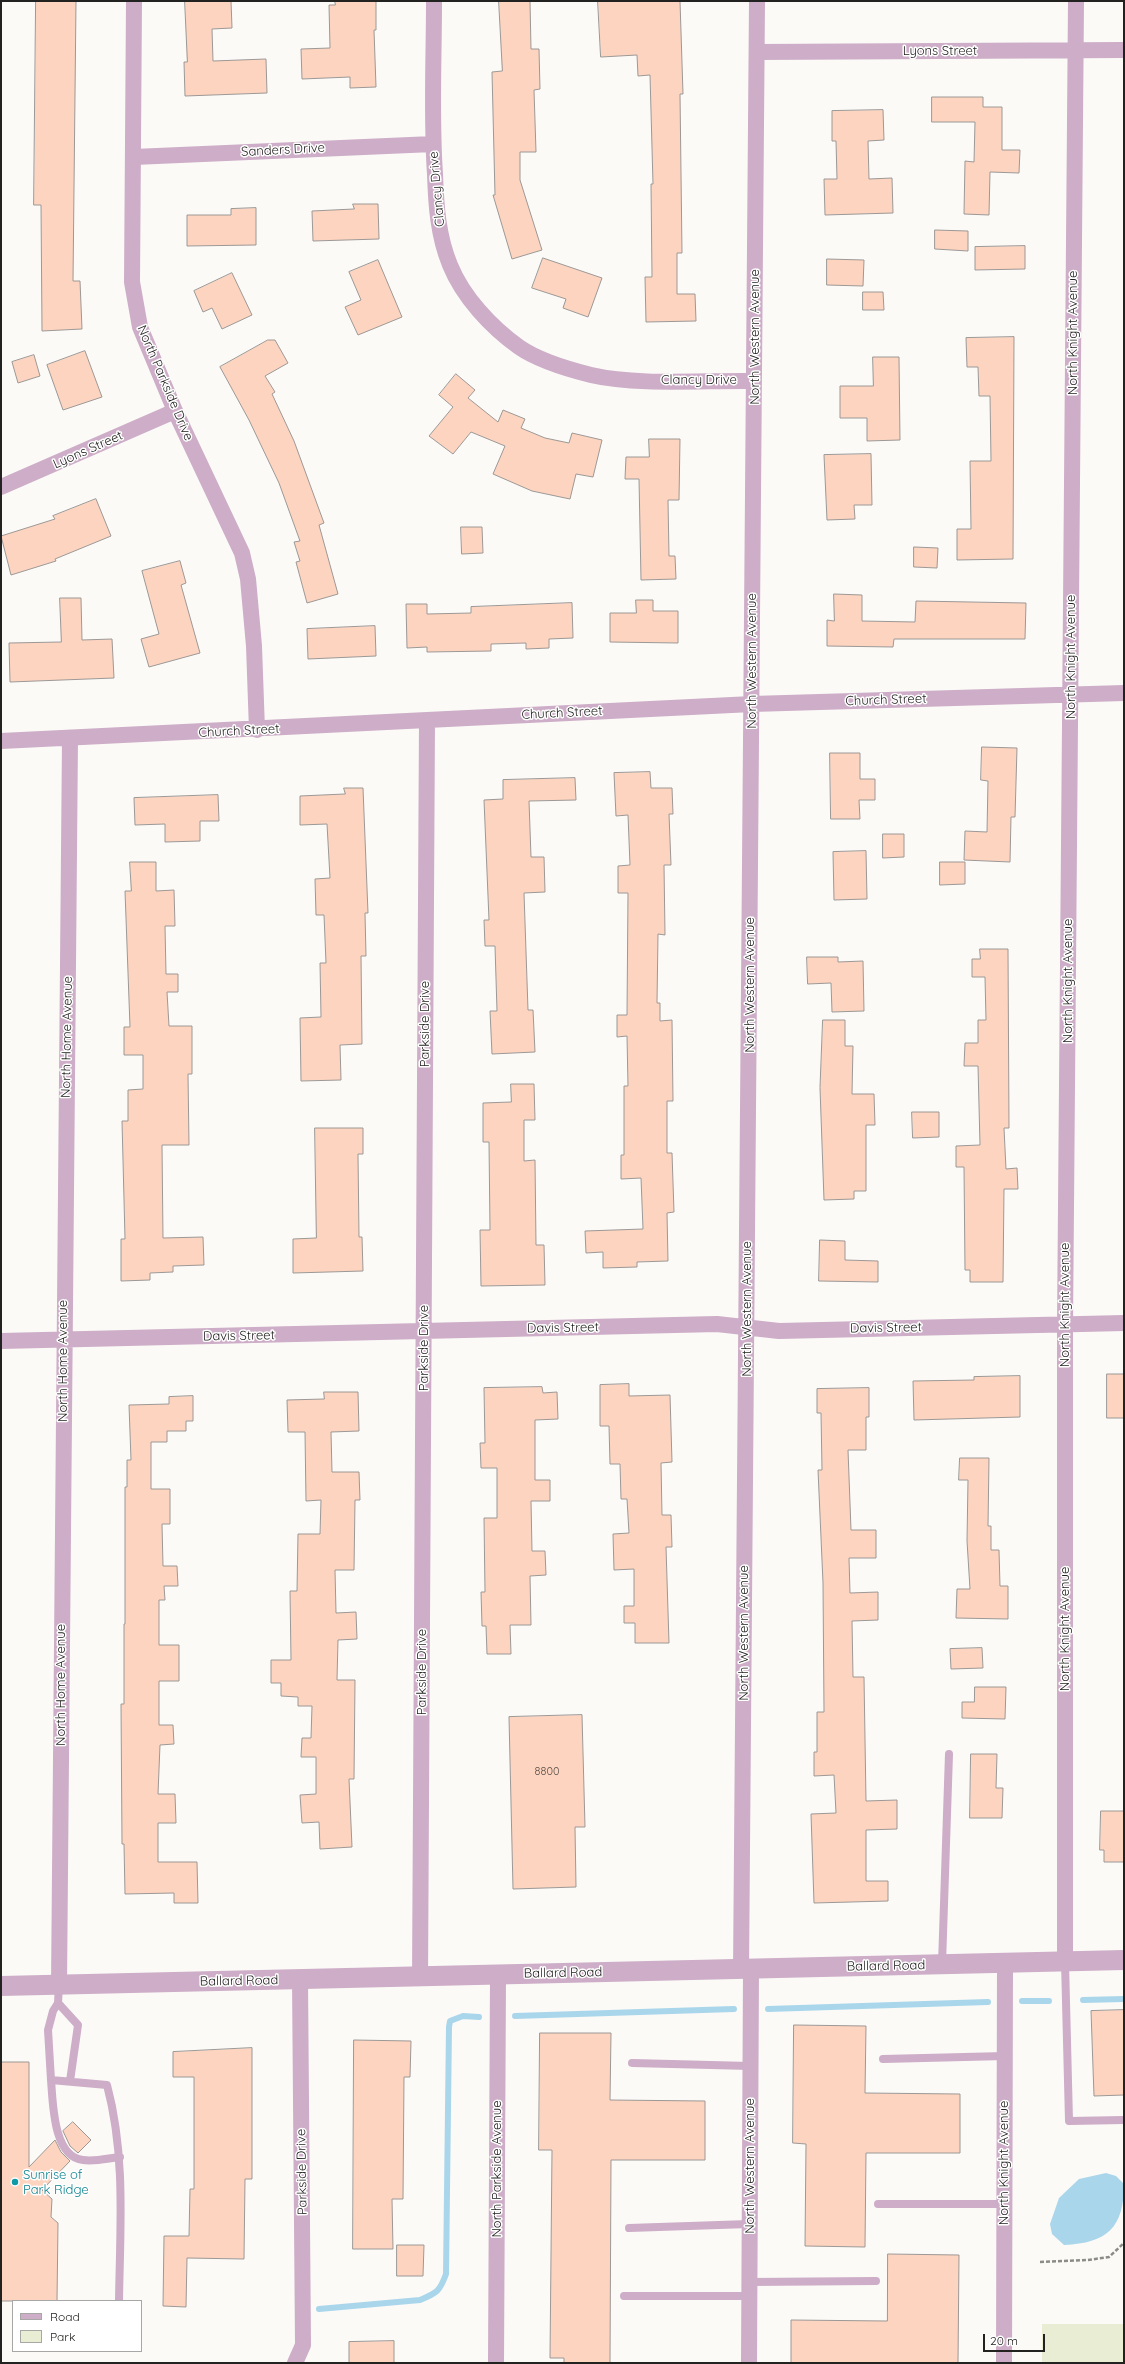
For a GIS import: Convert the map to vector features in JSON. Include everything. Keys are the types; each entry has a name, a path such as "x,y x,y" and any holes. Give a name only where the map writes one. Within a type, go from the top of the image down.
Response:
{"street":[{"name":"North Parkside Drive","path":"134,1 132,282 135,304 140,327 175,412 242,553 249,586 257,730"},
{"name":"Clancy Drive","path":"434,1 433,144 437,222 450,265 468,297 490,322 520,348 555,365 592,375 635,380 754,381"},
{"name":"North Western Avenue","path":"749,2363 750,2066 746,1969 747,1328 757,1"},
{"name":"North Knight Avenue","path":"1065,1962 1065,1324 1076,1"},
{"name":"Lyons Street","path":"757,52 1124,50"},
{"name":"Sanders Drive","path":"134,157 433,144"},
{"name":"Lyons Street","path":"1,488 175,412"},
{"name":"Church Street","path":"1,742 752,704 1124,693"},
{"name":"Parkside Drive","path":"420,1976 427,720"},
{"name":"North Home Avenue","path":"58,1994 63,1340 70,738"},
{"name":"Davis Street","path":"1,1341 717,1324 780,1331 1124,1323"},
{"name":"Ballard Road","path":"1,1986 58,1994 300,1979 1124,1960"},
{"name":"North Knight Avenue","path":"1004,2363 1005,1963"},
{"name":"North Parkside Avenue","path":"496,2363 498,1975"},
{"name":"Parkside Drive","path":"295,2363 303,2345 300,1979"}],"lane":[{"path":"942,1964 949,1754"},
{"path":"1065,1962 1069,2121 1124,2120"},
{"path":"58,1994 48,2030 56,2129 66,2151 82,2160 120,2157"},
{"path":"58,1994 78,2025 70,2081"},
{"path":"883,2059 1005,2056"},
{"path":"632,2063 750,2066"},
{"path":"51,2080 108,2086 113,2107 120,2157 119,2300"},
{"path":"878,2204 1004,2204"},
{"path":"629,2228 750,2224"},
{"path":"624,2296 876,2281"}],"path":[{"path":"1040,2262 1088,2260 1109,2257 1124,2243"}],"green space":[{"path":"1042,2324 1124,2324 1124,2363 1042,2363"}],"water":[{"path":"1106,2173 1116,2176 1124,2184 1121,2212 1116,2222 1110,2230 1092,2241 1064,2245 1052,2234 1050,2224 1059,2198 1079,2179"}],"building":[{"path":"36,1 76,1 73,281 80,281 82,329 42,331 41,205 34,205"},
{"path":"185,1 231,1 232,28 212,29 213,61 266,59 267,93 185,96 184,62 187,62"},
{"path":"335,1 376,1 376,30 374,30 376,87 350,88 350,77 302,79 301,49 330,48 329,5 335,5"},
{"path":"499,1 530,1 531,49 539,49 540,89 534,90 536,152 520,152 520,180 542,250 512,259 493,195 495,195 492,72 502,71"},
{"path":"598,1 680,1 683,94 680,94 682,253 677,253 677,294 695,294 696,321 646,322 645,277 652,277 651,184 653,184 650,75 638,76 637,55 601,57"},
{"path":"932,97 983,97 983,107 1002,107 1002,150 1020,150 1019,173 990,172 989,215 964,214 965,161 974,162 975,122 932,122"},
{"path":"883,110 884,140 868,141 869,179 892,178 893,213 825,215 824,179 837,179 836,141 832,141 832,111"},
{"path":"353,204 378,204 379,239 313,241 312,211 354,209"},
{"path":"256,208 256,245 187,246 187,215 231,215 231,209"},
{"path":"935,230 968,231 968,251 935,249"},
{"path":"1025,246 1025,269 975,270 975,247"},
{"path":"543,258 602,278 588,317 563,308 566,299 532,288"},
{"path":"827,259 864,260 863,286 827,285"},
{"path":"378,260 402,317 358,335 345,307 361,300 349,272"},
{"path":"232,273 252,315 222,329 212,308 203,312 194,291"},
{"path":"863,292 883,292 884,310 863,310"},
{"path":"1014,337 1013,559 957,560 957,529 971,529 970,461 991,461 990,396 979,396 978,367 967,367 966,338"},
{"path":"268,340 275,340 288,363 265,376 275,392 272,394 294,441 324,523 319,525 338,594 307,603 296,562 300,561 294,542 300,541 279,483 249,420 220,367"},
{"path":"85,351 102,397 63,410 47,365"},
{"path":"34,355 40,376 18,383 12,362"},
{"path":"873,357 899,357 900,440 867,441 867,418 840,418 840,386 873,386"},
{"path":"456,374 475,390 468,398 498,422 503,410 525,419 521,428 545,438 569,443 572,433 602,440 593,477 576,474 570,499 532,491 493,474 505,446 471,432 453,454 429,436 453,407 439,395"},
{"path":"649,439 680,439 679,500 668,500 669,556 675,556 676,579 641,580 639,479 625,479 626,457 649,457"},
{"path":"871,454 872,505 854,505 855,519 827,520 824,455"},
{"path":"96,499 111,536 55,559 56,561 11,575 1,536 55,519 53,516"},
{"path":"461,527 482,527 483,553 462,554"},
{"path":"914,547 938,548 937,568 914,567"},
{"path":"180,561 186,583 181,585 200,653 149,667 141,639 159,634 142,571"},
{"path":"834,594 862,595 862,621 915,622 916,601 1026,603 1025,639 894,639 893,647 827,646 827,620 834,621"},
{"path":"60,598 81,598 82,640 112,639 114,678 10,682 9,643 61,642"},
{"path":"636,600 653,600 653,611 678,611 678,643 610,642 610,613 636,613"},
{"path":"572,603 573,638 549,639 549,648 526,649 526,643 491,644 491,651 427,652 427,647 407,648 406,604 427,604 427,614 471,613 471,607"},
{"path":"375,626 376,656 308,659 307,629"},
{"path":"982,747 1017,748 1015,817 1011,817 1010,862 964,860 965,831 987,832 988,781 981,780"},
{"path":"830,753 860,753 860,779 875,779 875,800 859,800 860,819 831,819"},
{"path":"650,772 651,788 672,788 673,814 669,814 671,865 664,865 665,935 658,934 657,1003 660,1003 660,1021 672,1020 673,1101 667,1101 667,1153 672,1153 674,1212 667,1213 668,1261 637,1262 637,1267 603,1268 603,1252 586,1253 585,1231 643,1229 641,1178 621,1179 621,1155 624,1155 624,1086 628,1086 627,1036 617,1037 617,1015 627,1015 628,893 618,893 618,866 630,865 628,815 616,816 614,773"},
{"path":"575,778 576,800 529,801 531,857 544,857 545,892 524,893 528,1010 533,1010 535,1052 492,1054 490,1011 497,1011 495,946 485,946 484,920 489,920 484,800 503,799 503,780"},
{"path":"344,788 363,788 368,913 365,913 366,956 361,956 362,1044 340,1045 341,1080 301,1081 300,1018 321,1017 320,963 326,963 324,915 316,915 315,879 330,878 327,824 300,825 300,796 345,794"},
{"path":"218,795 219,821 200,821 200,841 165,842 165,824 135,825 134,798"},
{"path":"883,834 904,834 904,857 883,858"},
{"path":"866,851 867,899 834,900 833,852"},
{"path":"130,862 156,862 156,891 174,890 175,926 165,926 166,974 178,974 178,992 167,992 169,1026 192,1026 192,1074 188,1074 189,1145 162,1145 163,1238 203,1237 204,1265 173,1266 173,1272 150,1273 150,1280 121,1281 121,1239 125,1239 122,1121 128,1121 128,1090 143,1089 143,1055 124,1055 124,1027 130,1027 125,891 131,891"},
{"path":"940,862 965,862 965,884 940,885"},
{"path":"980,949 1008,949 1009,1128 1004,1128 1006,1169 1017,1168 1018,1189 1004,1189 1003,1282 970,1282 970,1270 965,1270 964,1167 956,1167 956,1146 980,1145 978,1066 964,1066 965,1043 978,1043 978,1020 986,1020 985,977 972,977 972,959 980,959"},
{"path":"807,957 838,957 838,962 863,961 864,1011 832,1012 831,983 808,984"},
{"path":"823,1020 845,1020 845,1046 853,1046 852,1094 874,1094 875,1125 866,1125 866,1191 854,1191 854,1199 824,1200 820,1088"},
{"path":"511,1084 534,1084 535,1120 524,1120 524,1161 535,1160 536,1245 544,1245 545,1285 481,1286 480,1230 490,1230 489,1142 483,1142 483,1103 511,1102"},
{"path":"912,1112 939,1112 939,1137 913,1138"},
{"path":"315,1128 363,1128 363,1154 358,1154 359,1237 362,1237 363,1271 293,1273 293,1239 316,1238"},
{"path":"820,1240 845,1241 845,1260 878,1261 878,1282 819,1281"},
{"path":"1107,1374 1124,1374 1124,1418 1107,1418"},
{"path":"1020,1376 1020,1417 914,1420 913,1381 974,1380 974,1377"},
{"path":"629,1384 629,1396 670,1395 672,1462 661,1463 662,1515 671,1515 672,1547 666,1547 669,1643 635,1643 635,1623 624,1623 624,1606 634,1606 634,1569 614,1570 613,1534 629,1533 627,1499 621,1499 620,1464 610,1464 609,1426 600,1426 600,1385"},
{"path":"542,1387 543,1393 557,1392 558,1419 535,1420 535,1480 550,1480 550,1501 531,1501 532,1551 545,1551 546,1575 530,1576 531,1625 510,1625 511,1654 487,1654 486,1626 482,1626 481,1592 485,1592 484,1518 497,1518 497,1468 481,1468 480,1443 485,1443 484,1388"},
{"path":"869,1388 869,1417 866,1417 866,1450 848,1450 851,1530 876,1530 876,1558 849,1558 850,1593 878,1592 878,1620 852,1621 853,1677 864,1677 866,1801 897,1800 897,1829 866,1830 866,1881 888,1881 888,1901 814,1903 811,1814 836,1813 834,1775 814,1776 814,1752 817,1752 817,1712 824,1712 823,1583 818,1470 822,1470 821,1413 817,1413 817,1389"},
{"path":"324,1392 358,1392 359,1431 331,1432 332,1472 359,1472 360,1500 355,1500 354,1570 335,1570 336,1613 356,1612 357,1639 338,1640 337,1680 355,1680 354,1779 349,1779 352,1847 320,1849 319,1822 302,1823 300,1795 316,1794 316,1757 301,1757 302,1738 311,1738 312,1706 298,1706 298,1697 281,1696 281,1683 271,1683 271,1660 291,1660 290,1591 297,1591 298,1534 320,1534 321,1500 306,1501 305,1432 288,1432 287,1400 324,1399"},
{"path":"193,1396 193,1421 186,1421 186,1431 167,1431 167,1442 151,1442 151,1489 170,1489 170,1524 162,1524 163,1566 177,1566 178,1586 164,1586 165,1600 159,1600 159,1645 179,1645 179,1681 159,1681 159,1725 173,1725 174,1744 160,1745 158,1794 175,1794 176,1823 158,1823 158,1862 197,1862 198,1903 174,1903 174,1893 125,1894 124,1844 122,1844 121,1704 124,1704 125,1487 127,1487 127,1460 131,1460 129,1405 169,1404 169,1397"},
{"path":"960,1458 989,1458 988,1526 991,1526 991,1550 999,1550 1000,1586 1008,1586 1008,1619 956,1618 957,1589 970,1589 967,1541 968,1480 959,1480"},
{"path":"982,1648 983,1668 951,1669 950,1649"},
{"path":"975,1687 1006,1687 1005,1719 962,1718 962,1702 974,1702"},
{"path":"582,1715 585,1827 575,1827 576,1887 513,1889 509,1717"},
{"path":"971,1754 997,1754 996,1788 1003,1788 1002,1818 970,1818"},
{"path":"1101,1811 1124,1811 1124,1862 1104,1862 1104,1850 1100,1850"},
{"path":"1124,2010 1124,2095 1094,2096 1091,2011"},
{"path":"794,2025 866,2026 865,2093 960,2094 960,2153 866,2153 865,2247 805,2246 806,2144 793,2143"},
{"path":"540,2033 611,2033 610,2100 705,2101 705,2160 611,2160 610,2363 564,2363 564,2358 550,2358 552,2150 539,2150"},
{"path":"354,2040 411,2041 410,2077 404,2077 403,2199 392,2199 393,2249 353,2249"},
{"path":"252,2048 252,2179 245,2179 244,2259 187,2258 186,2307 163,2306 164,2236 189,2236 190,2189 194,2189 194,2077 173,2077 173,2052"},
{"name":"Sunrise of Park Ridge","path":"1,2062 29,2062 29,2167 55,2140 61,2152 70,2161 42,2190 52,2199 51,2217 58,2223 57,2300 1,2301"},
{"path":"73,2122 91,2140 78,2153 70,2146 63,2131"},
{"path":"397,2245 424,2245 423,2276 397,2276"},
{"path":"888,2254 959,2255 958,2363 791,2363 791,2320 887,2321"},
{"path":"394,2341 394,2363 349,2363 349,2342"}],"waterway":[{"path":"1083,2000 1124,1999"},
{"path":"1022,2001 1049,2001"},
{"path":"768,2009 988,2002"},
{"path":"515,2016 734,2009"},
{"path":"319,2309 420,2300 434,2293 440,2288 446,2274 449,2027 450,2021 463,2016 479,2017"}],"place":[{"name":"Sunrise of Park Ridge","path":"15,2182"}]}
